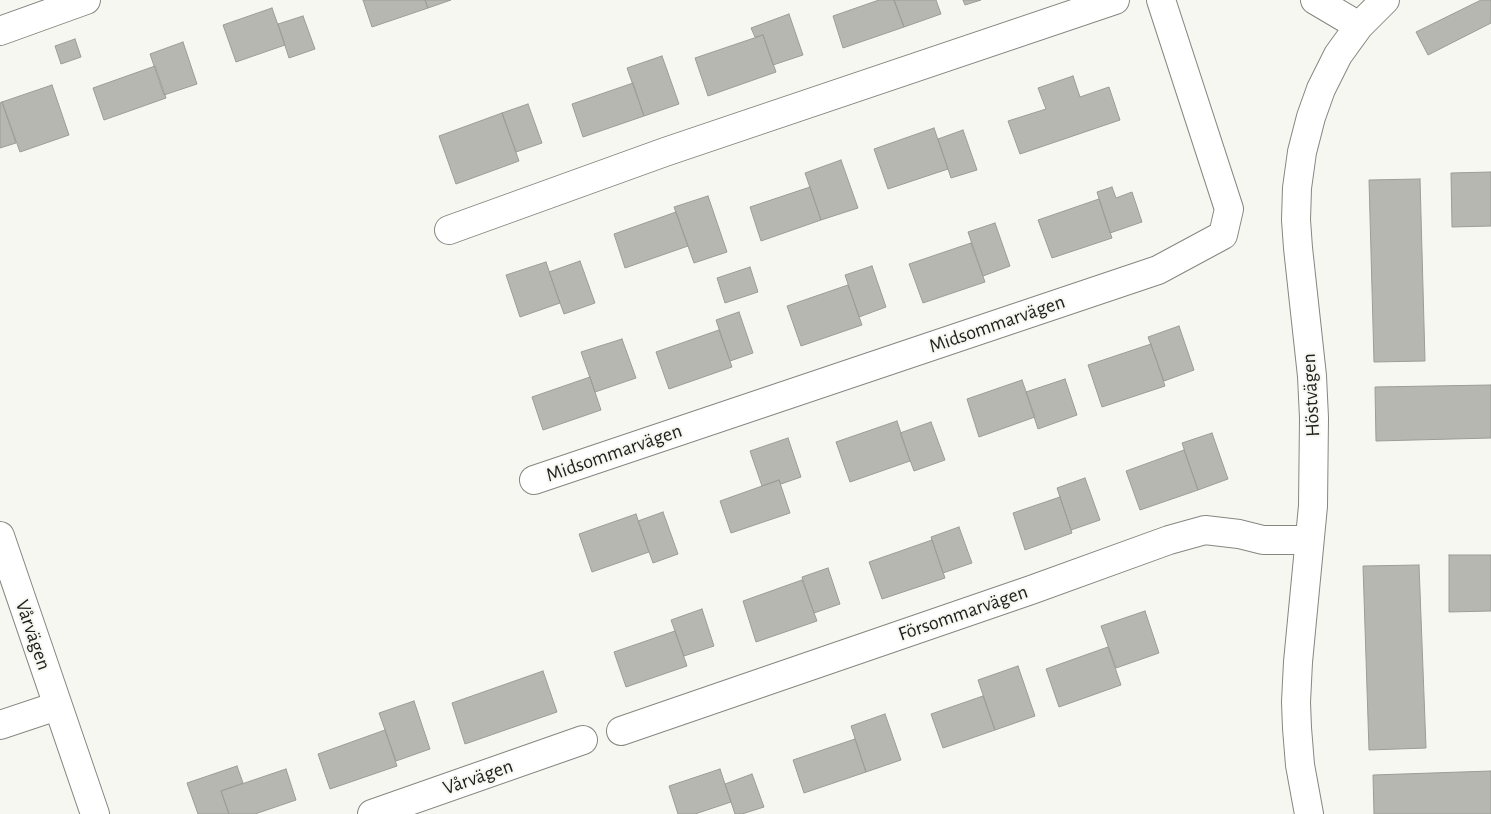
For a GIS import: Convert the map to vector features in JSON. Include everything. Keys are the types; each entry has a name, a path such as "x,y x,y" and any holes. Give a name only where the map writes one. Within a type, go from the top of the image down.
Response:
{"street":[{"path":"0,31 86,0"},
{"path":"449,230 674,149 1116,0"},
{"name":"Midsommarvägen","path":"534,480 1158,270 1223,235 1229,209 1161,0"},
{"path":"1315,0 1360,26"},
{"name":"Höstvägen","path":"1309,814 1300,765 1296,728 1296,702 1314,480 1314,418 1312,376 1298,248 1296,188 1304,143 1321,89 1338,55 1360,26 1386,0"},
{"name":"Försommarvägen","path":"621,731 1031,590 1169,540 1205,530 1239,534 1263,540 1309,540"},
{"name":"Vårvägen","path":"0,536 95,814"},
{"path":"0,725 57,706"},
{"name":"Vårvägen","path":"372,814 583,740"}],"building":[{"path":"363,0 425,0 428,8 372,27"},
{"path":"425,0 451,0 428,8"},
{"path":"879,0 894,0 904,27 843,48 833,16"},
{"path":"894,0 936,0 941,14 904,27"},
{"path":"963,0 981,0 965,5"},
{"path":"1481,0 1491,0 1491,23 1428,55 1416,32"},
{"path":"272,8 285,45 236,62 223,25"},
{"path":"789,14 803,55 773,65 763,35 755,37 751,28"},
{"path":"303,16 315,49 289,58 278,24"},
{"path":"763,35 776,72 708,96 695,58"},
{"path":"75,39 81,57 61,64 55,46"},
{"path":"183,42 197,84 164,95 150,54"},
{"path":"662,56 679,104 644,116 627,68"},
{"path":"155,66 166,98 104,120 93,88"},
{"path":"1073,76 1080,97 1109,87 1120,120 1020,154 1008,121 1046,109 1038,88"},
{"path":"633,83 644,116 583,137 572,104"},
{"path":"52,85 69,135 20,152 2,102"},
{"path":"2,102 16,143 0,148 0,103"},
{"path":"528,104 542,143 516,152 502,113"},
{"path":"502,113 519,161 456,184 439,136"},
{"path":"934,128 948,169 888,189 874,149"},
{"path":"963,130 977,170 951,178 938,139"},
{"path":"841,160 858,208 821,220 805,173"},
{"path":"1491,172 1491,226 1452,227 1451,173"},
{"path":"1420,179 1425,361 1374,362 1369,180"},
{"path":"810,187 821,220 761,241 750,207"},
{"path":"1112,187 1116,198 1132,192 1142,222 1110,233 1097,192"},
{"path":"708,196 727,252 694,263 674,207"},
{"path":"1099,199 1112,238 1052,258 1038,220"},
{"path":"676,212 688,246 625,268 614,234"},
{"path":"995,223 1010,266 983,276 968,232"},
{"path":"971,243 985,282 923,303 909,264"},
{"path":"580,261 595,303 564,314 549,272"},
{"path":"546,262 560,303 520,317 506,275"},
{"path":"872,266 886,307 859,317 845,275"},
{"path":"750,267 758,292 725,303 717,278"},
{"path":"848,285 862,325 801,346 787,306"},
{"path":"739,312 753,353 730,361 716,320"},
{"path":"1179,326 1194,370 1164,381 1148,337"},
{"path":"719,330 732,367 669,389 656,352"},
{"path":"622,339 636,378 595,392 581,352"},
{"path":"1151,344 1165,386 1102,407 1088,365"},
{"path":"590,377 601,410 543,430 532,397"},
{"path":"1065,379 1077,415 1038,429 1026,392"},
{"path":"1022,380 1035,417 979,437 967,399"},
{"path":"1491,385 1491,438 1376,441 1375,387"},
{"path":"897,421 910,461 850,482 836,442"},
{"path":"931,422 945,460 914,471 900,433"},
{"path":"1212,433 1228,479 1198,490 1182,443"},
{"path":"788,438 801,477 781,484 779,480 762,486 750,451"},
{"path":"1184,450 1198,490 1140,510 1126,471"},
{"path":"1085,478 1100,520 1071,530 1057,488"},
{"path":"779,480 790,513 731,533 720,501"},
{"path":"1060,497 1072,533 1025,550 1013,513"},
{"path":"663,512 678,554 653,563 638,521"},
{"path":"636,514 649,552 592,572 579,534"},
{"path":"959,527 972,563 943,573 931,537"},
{"path":"932,540 945,578 882,599 869,562"},
{"path":"1449,555 1491,555 1491,611 1449,612"},
{"path":"1419,565 1426,748 1369,750 1363,566"},
{"path":"828,568 840,604 814,613 802,577"},
{"path":"802,580 817,621 756,642 743,601"},
{"path":"702,609 714,646 684,656 671,620"},
{"path":"1145,611 1159,653 1116,668 1101,626"},
{"path":"675,631 687,666 626,687 614,652"},
{"path":"1108,647 1121,685 1059,707 1046,669"},
{"path":"1018,666 1035,716 995,730 978,680"},
{"path":"543,671 557,712 465,744 452,703"},
{"path":"983,696 995,730 943,748 931,714"},
{"path":"414,701 430,749 396,761 379,713"},
{"path":"885,714 901,760 866,772 851,726"},
{"path":"385,730 397,766 330,789 318,754"},
{"path":"855,739 866,772 804,793 793,760"},
{"path":"237,766 243,783 221,791 229,814 198,814 187,783"},
{"path":"286,769 296,800 255,814 229,814 221,791"},
{"path":"720,769 731,802 695,814 678,814 669,786"},
{"path":"1491,771 1491,814 1374,814 1373,775"},
{"path":"752,774 764,807 742,814 735,814 725,784"}]}
